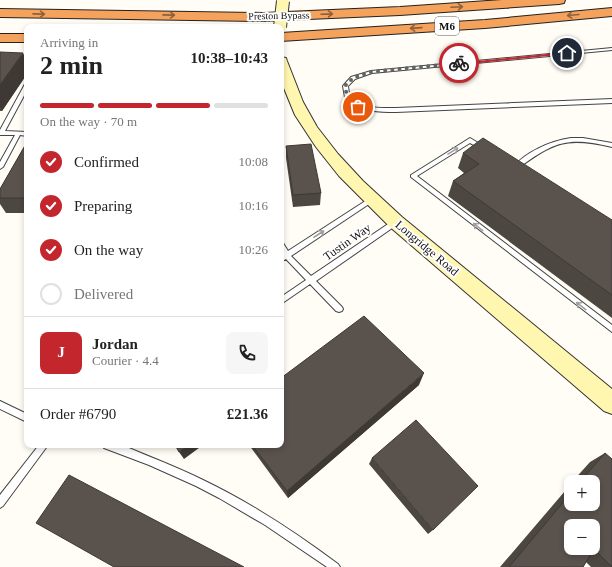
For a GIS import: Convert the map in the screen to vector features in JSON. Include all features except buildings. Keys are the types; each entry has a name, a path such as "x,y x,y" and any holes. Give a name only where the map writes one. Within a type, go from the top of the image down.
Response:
{"highway":[{"name":"Preston Bypass","path":"0,13 263,16 400,11 558,0"},
{"name":"Preston Bypass","path":"284,37 485,24 612,12"},
{"path":"0,38 24,38"}],"main road":[{"path":"280,24 284,1"},
{"name":"Longridge Road","path":"285,86 321,142 372,200 396,222 612,403"}],"lane":[{"path":"612,49 371,72 353,78 345,86 348,102 358,107 374,110 612,101"},
{"path":"24,90 0,133 24,134"},
{"path":"0,167 18,134"},
{"path":"515,168 533,154 555,142 591,139 612,145"},
{"path":"489,152 470,140 413,176 612,330"},
{"path":"508,164 521,172"},
{"name":"Tustin Way","path":"284,258 372,200"},
{"name":"Tustin Way","path":"284,299 396,222"},
{"path":"284,258 311,280 339,309"},
{"path":"0,405 24,417"},
{"path":"0,503 42,448"},
{"path":"115,448 186,476 244,506 297,539 335,567"}],"way so far":[{"path":"358,107 348,102 345,94 345,86 353,78 371,72 459,63"}],"route":[{"path":"459,63 567,53"}]}
